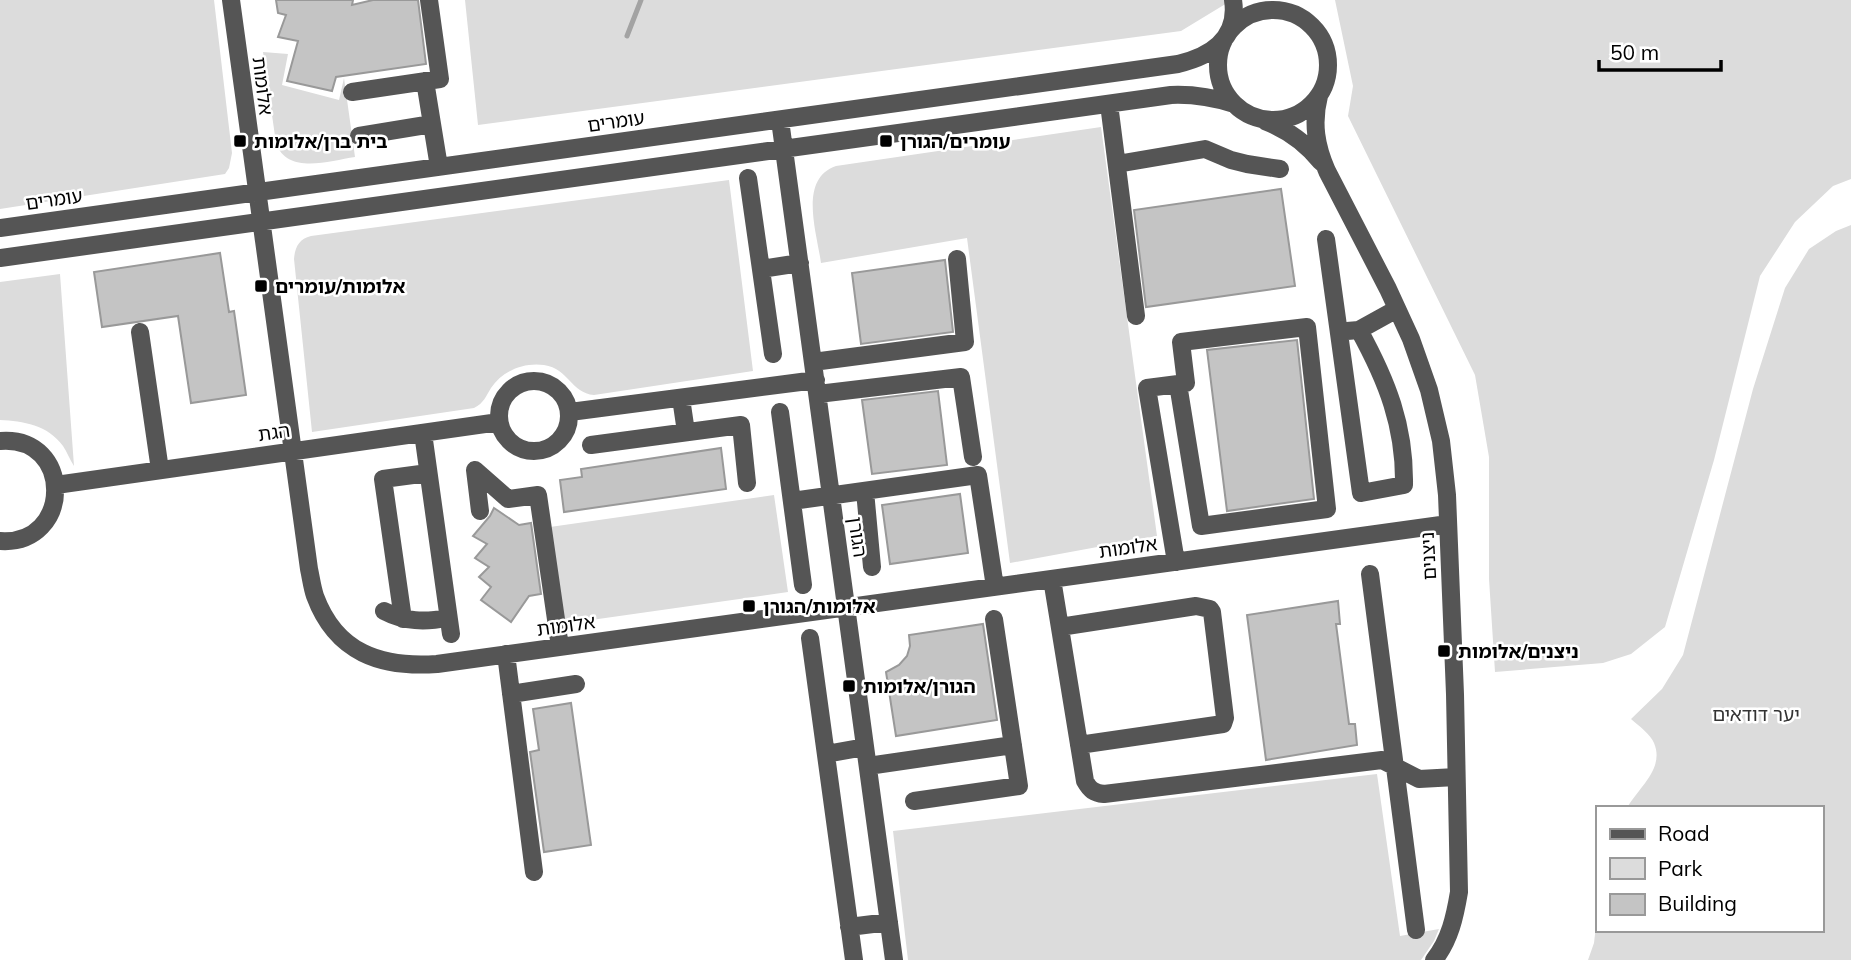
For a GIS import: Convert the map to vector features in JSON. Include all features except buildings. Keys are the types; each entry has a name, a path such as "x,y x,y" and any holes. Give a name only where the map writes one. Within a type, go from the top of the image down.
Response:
{"street":[{"name":"אלומות","path":"231,0 309,569 315,595 325,617 338,634 354,648 372,657 393,663 437,664 1448,524"},
{"path":"352,92 440,79 429,0"},
{"path":"1233,0 1234,21 1220,54 1219,75 1222,86 1242,111 1262,119 1283,120 1303,112 1319,96 1329,66 1325,45 1313,27 1295,15 1268,8 1253,0"},
{"path":"1228,35 1235,26 1254,14 1275,10 1285,12"},
{"name":"עומרים","path":"0,228 1178,64 1203,55 1228,35"},
{"path":"425,81 439,167"},
{"path":"0,258 1109,104 1192,94 1234,104"},
{"name":"ניצנים","path":"1319,96 1315,128 1318,146 1327,171 1397,309 1421,364 1436,415 1445,468 1455,694 1459,892 1448,937 1434,960"},
{"path":"1109,104 1136,316"},
{"name":"ניצנים","path":"1262,119 1302,142 1327,171"},
{"name":"הגורן","path":"780,120 894,960"},
{"path":"359,136 432,124"},
{"path":"1117,164 1205,149 1247,164 1280,169"},
{"path":"748,178 773,354"},
{"path":"1326,239 1362,493 1404,485 1404,466 1394,407 1359,330"},
{"path":"570,412 816,379 965,341 957,260"},
{"path":"761,269 800,263"},
{"path":"1339,332 1359,330 1397,309"},
{"path":"1176,562 1147,387 1186,383 1181,342 1307,327 1327,509 1200,526 1178,384"},
{"path":"140,332 160,470"},
{"path":"816,379 961,377 972,457"},
{"path":"528,381 542,381 554,387 564,397 570,412 564,436 554,446 541,451 527,451 514,445 504,435 499,422 505,396 515,386 528,381"},
{"path":"681,398 686,432"},
{"path":"780,412 803,585"},
{"name":"הגת","path":"56,485 499,422"},
{"path":"591,445 741,425 747,483"},
{"path":"384,611 403,619 449,626 423,433"},
{"path":"0,441 16,442 34,449 48,463 56,485 52,510 41,527 24,538 0,541"},
{"path":"480,511 475,470 508,499 538,495 560,647"},
{"path":"403,619 383,479 428,473"},
{"path":"1162,479 1192,474"},
{"path":"792,501 978,475 995,587"},
{"path":"865,491 872,567"},
{"path":"1370,575 1416,930"},
{"path":"1052,579 1085,781 1089,789 1096,793 1382,760 1419,779 1456,776"},
{"path":"1060,627 1196,606 1210,608 1212,612 1226,718 1223,724 1079,745"},
{"path":"914,801 1019,786 994,619"},
{"path":"810,638 854,960"},
{"path":"506,654 534,872"},
{"path":"511,694 576,684"},
{"path":"868,766 1013,745"},
{"path":"826,754 865,747"},
{"path":"849,927 889,922"}],"green space":[{"path":"0,0 214,0 232,153 225,174 0,209"},
{"path":"465,0 1232,0 1181,31 478,125"},
{"path":"1335,0 1851,0 1851,179 1833,186 1795,222 1760,276 1714,460 1665,627 1631,654 1603,663 1495,672 1489,579 1489,457 1475,375 1348,116 1353,86"},
{"path":"263,52 288,54 282,85 339,100 344,78 355,157 310,164 299,163 281,153 276,143"},
{"path":"1101,127 1157,536 1010,563 967,238 821,263 814,223 814,194 817,182 824,173 836,166"},
{"path":"729,180 753,371 594,395 580,390 552,367 536,364 507,372 474,408 312,432 294,259 297,247 303,239"},
{"name":"יער דודאים","path":"1851,225 1851,960 1588,960 1596,926 1596,932 1823,932 1823,806 1628,806 1649,778 1656,761 1654,743 1631,719 1662,689 1683,655 1753,389 1785,288 1809,249 1836,231"},
{"path":"60,274 74,466 63,446 50,433 26,423 0,420 0,282"},
{"path":"774,495 788,592 563,624 550,527"},
{"path":"1377,774 1400,936 1439,929 1421,960 908,960 893,831"}],"waterway":[{"path":"627,36 641,0"}],"place":[{"name":"בית ברן/אלומות","path":"240,141"},
{"name":"עומרים/הגורן","path":"886,141"},
{"name":"אלומות/עומרים","path":"261,286"},
{"name":"אלומות/הגורן","path":"749,606"},
{"name":"ניצנים/אלומות","path":"1444,651"},
{"name":"הגורן/אלומות","path":"849,686"}]}
